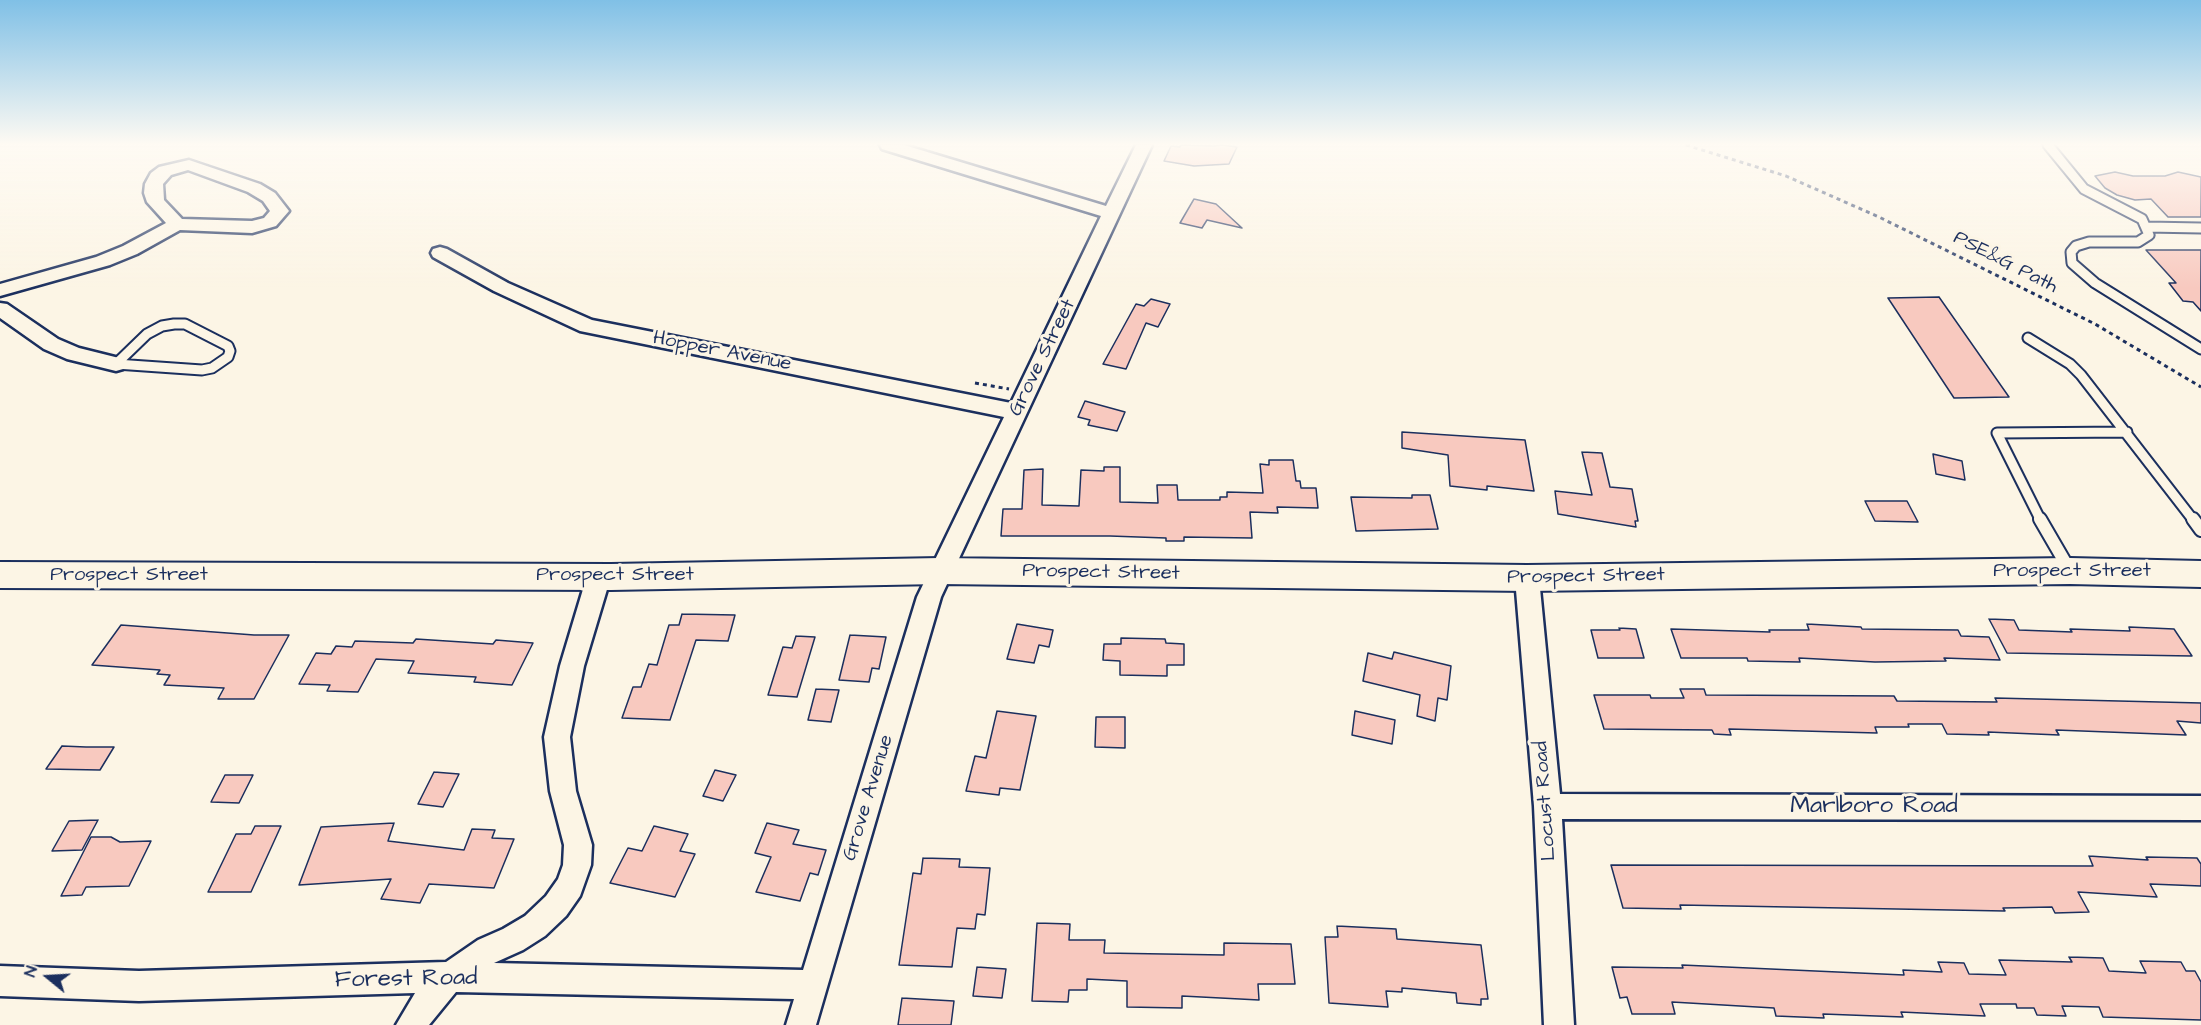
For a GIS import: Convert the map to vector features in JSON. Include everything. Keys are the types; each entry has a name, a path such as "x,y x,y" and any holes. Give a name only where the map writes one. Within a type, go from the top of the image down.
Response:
{"main road":[{"name":"Prospect Street","path":"0,575 599,576 940,571 1527,578 2070,571 2201,574"}],"street":[{"path":"153,193 156,202 177,224"},
{"path":"0,290 103,261 130,250 177,224 252,227 270,222 280,211 263,193"},
{"path":"1043,193 1112,214"},
{"name":"Grove Street","path":"940,571 1122,193"},
{"name":"Hopper Avenue","path":"440,253 501,287 587,326 1017,412"},
{"path":"0,309 51,344 74,354 116,364"},
{"name":"Grove Avenue","path":"801,1025 929,597 940,571"},
{"path":"411,1025 426,1003 450,977 488,950 513,940 536,926 556,906 570,886 577,865 578,845 563,791 557,737 572,666 599,576"},
{"name":"Locust Road","path":"1527,578 1548,806 1559,1025"},
{"name":"Marlboro Road","path":"1548,806 2201,808"},
{"name":"Forest Road","path":"0,981 139,986 450,977 813,985"}],"lane":[{"path":"2091,193 2142,219 2149,235 2138,242 2088,242 2076,246 2071,252 2072,263 2095,283 2201,349"},
{"path":"2146,227 2201,228"},
{"path":"174,324 185,324 228,346 230,351 222,363 202,370 116,364 147,334 162,326 174,324"},
{"path":"2028,338 2070,364 2127,432 2201,530"},
{"path":"2070,571 2031,504 1997,433 2127,432"}],"path":[{"name":"PSE&G Path","path":"1824,193 1879,217 2095,324 2201,387"}],"building":[{"path":"2113,193 2201,193 2201,217 2168,217 2151,199 2135,200"},
{"path":"1194,199 1216,204 1242,228 1207,220 1202,228 1180,223"},
{"path":"2146,250 2201,250 2201,311 2193,302 2183,301 2169,283 2176,283"},
{"path":"1939,297 2009,397 1954,398 1888,298"},
{"path":"1151,299 1170,304 1158,327 1146,323 1126,369 1103,364 1136,304 1144,306"},
{"path":"1085,401 1125,412 1117,431 1088,425 1090,420 1078,417"},
{"path":"1402,432 1525,440 1534,491 1487,486 1487,490 1450,486 1448,455 1402,448"},
{"path":"1582,452 1602,453 1610,487 1632,489 1638,521 1635,521 1636,527 1558,514 1555,491 1592,495"},
{"path":"1933,454 1962,461 1965,480 1936,474"},
{"path":"1269,460 1293,460 1296,481 1300,481 1301,488 1316,488 1318,508 1277,507 1278,513 1250,512 1252,538 1184,537 1184,541 1166,541 1166,538 1110,536 1001,536 1003,509 1022,509 1024,470 1043,469 1042,505 1079,506 1081,470 1104,471 1104,467 1120,467 1120,502 1158,503 1157,485 1177,485 1178,500 1220,500 1220,497 1227,497 1227,492 1263,493 1260,464 1269,465"},
{"path":"1412,495 1430,495 1438,529 1356,531 1351,497 1412,498"},
{"path":"1865,501 1907,501 1918,522 1875,521"},
{"path":"682,614 735,615 728,641 696,640 670,720 622,718 633,687 641,687 649,664 657,665 669,625 679,625"},
{"path":"1989,619 2014,620 2019,630 2072,632 2070,629 2130,631 2129,627 2174,629 2192,656 2007,653"},
{"path":"1017,624 1053,630 1049,647 1039,645 1034,663 1007,659"},
{"path":"1807,624 1861,627 1862,629 1958,630 1961,636 1989,637 2000,660 1944,658 1946,661 1875,662 1799,658 1800,662 1748,661 1747,658 1681,658 1671,629 1770,632 1769,630 1809,630"},
{"path":"121,625 254,635 289,635 254,699 218,699 224,688 164,685 170,675 157,674 160,670 92,665"},
{"path":"1619,628 1636,629 1644,658 1598,658 1591,630 1620,630"},
{"path":"850,635 886,637 879,669 872,668 869,682 839,680"},
{"path":"796,636 815,637 797,697 768,695 783,647 792,648"},
{"path":"1121,638 1165,639 1166,643 1184,644 1184,665 1167,665 1167,676 1120,675 1120,661 1103,660 1104,644 1121,644"},
{"path":"416,639 493,644 496,640 533,643 512,685 474,682 476,677 408,673 414,661 376,659 358,692 327,691 330,685 299,684 316,653 331,654 336,646 352,647 355,641 413,643"},
{"path":"1394,652 1451,666 1447,700 1438,698 1435,721 1417,716 1420,695 1363,681 1368,653 1392,659"},
{"path":"816,689 839,690 831,722 808,720"},
{"path":"1680,689 1704,689 1706,695 1894,696 1897,701 1997,702 1995,698 2201,703 2201,723 2177,721 2186,735 2056,730 2059,735 1988,732 1989,735 1947,734 1942,724 1908,724 1909,727 1875,727 1877,733 1729,729 1731,735 1714,734 1712,730 1604,729 1594,695 1650,695 1651,698 1684,698"},
{"path":"997,711 1036,716 1020,790 1000,788 999,795 966,791 975,756 986,758"},
{"path":"1355,711 1395,720 1392,744 1352,735"},
{"path":"1096,717 1125,717 1125,748 1095,747"},
{"path":"62,746 114,747 100,770 46,769"},
{"path":"715,770 736,775 723,801 703,796"},
{"path":"434,772 459,774 443,807 418,804"},
{"path":"225,775 253,775 239,803 211,802"},
{"path":"98,820 82,850 52,851 69,821"},
{"path":"394,823 388,841 464,850 472,829 495,830 492,838 514,839 494,888 429,884 420,903 381,899 391,879 299,885 321,827"},
{"path":"767,823 799,830 793,844 826,850 818,875 810,873 800,901 756,892 771,857 755,853"},
{"path":"255,826 281,826 251,892 208,892 236,834 251,834"},
{"path":"654,826 688,834 680,851 695,854 675,897 610,883 628,848 642,851"},
{"path":"91,837 111,837 120,842 151,841 129,886 86,887 82,895 61,896"},
{"path":"2089,856 2148,860 2146,857 2197,858 2201,864 2201,886 2150,884 2157,897 2078,892 2089,912 2055,913 2052,907 2003,908 2005,911 1680,905 1681,909 1623,908 1611,865 2093,866"},
{"path":"923,858 960,859 959,867 990,868 985,915 977,914 975,929 957,928 952,967 899,965 913,873 921,874"},
{"path":"1037,923 1070,924 1069,940 1105,940 1104,953 1224,955 1224,943 1291,944 1295,984 1258,984 1259,1000 1182,996 1182,1008 1127,1007 1127,981 1087,979 1087,990 1069,990 1068,1002 1032,1001"},
{"path":"1337,926 1396,929 1397,939 1481,945 1488,999 1481,999 1481,1005 1457,1003 1456,993 1402,988 1402,992 1386,991 1388,1007 1329,1003 1325,937 1338,937"},
{"path":"2069,957 2103,958 2109,971 2146,973 2140,961 2181,962 2186,971 2195,971 2201,982 2201,1020 2103,1017 2099,1007 2062,1006 2066,1016 2037,1015 2034,1008 2017,1008 2016,1004 1980,1004 1985,1016 1901,1012 1903,1017 1823,1014 1824,1018 1776,1016 1774,1008 1672,1002 1675,1014 1632,1014 1627,997 1620,998 1612,967 1683,968 1682,965 1904,975 1903,970 1942,972 1938,962 1964,963 1969,974 2006,975 1999,960 2072,962"},
{"path":"977,967 1006,969 1002,998 973,996"},
{"path":"902,998 954,1001 951,1025 898,1025"}]}
